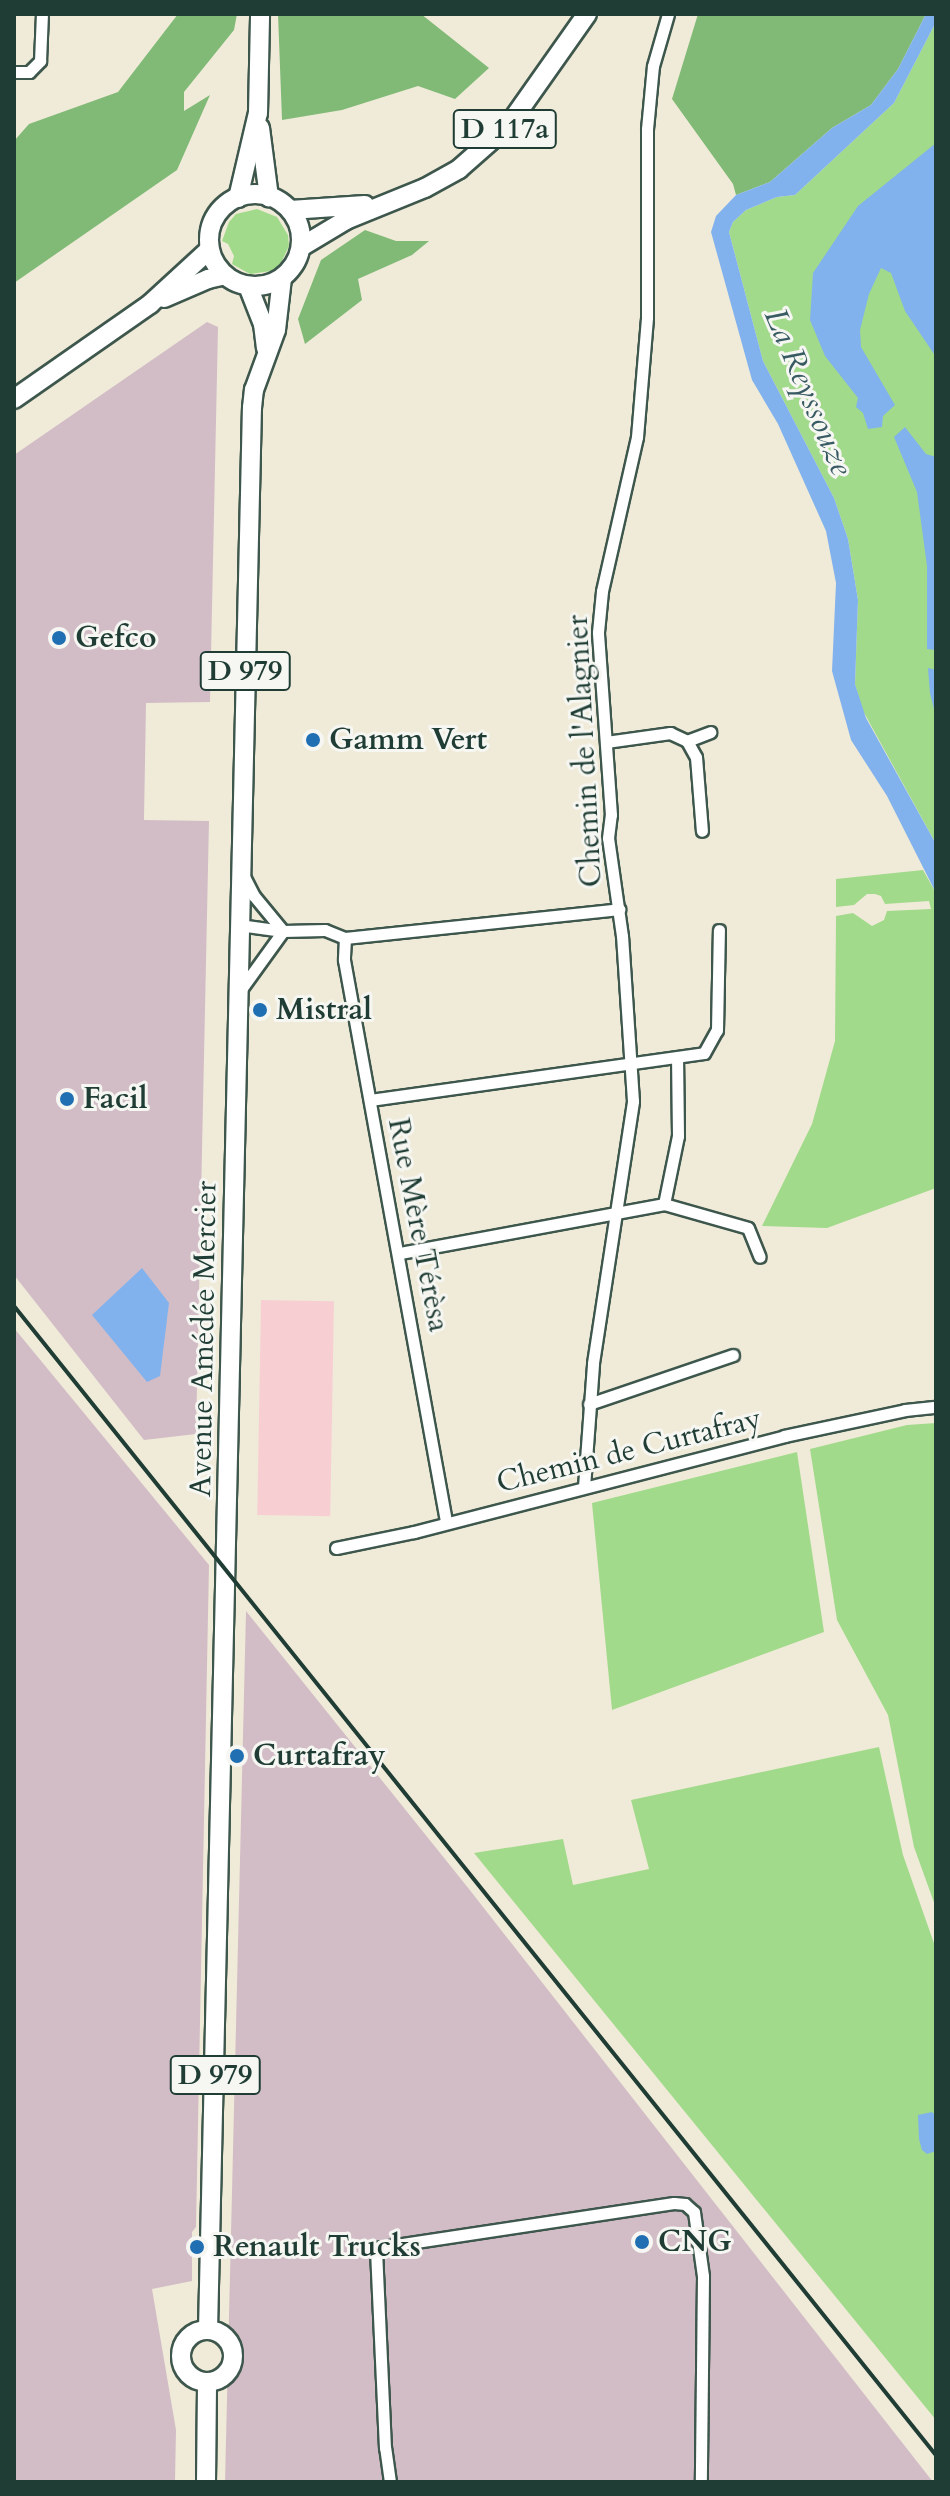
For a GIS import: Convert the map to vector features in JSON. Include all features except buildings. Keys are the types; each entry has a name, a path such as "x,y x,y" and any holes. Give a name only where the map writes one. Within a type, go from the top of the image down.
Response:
{"main road":[{"path":"260,14 258,113 269,197"},
{"name":"D 117a","path":"301,247 346,220 459,169 508,126 587,14"},
{"path":"238,198 258,113"},
{"path":"269,197 290,210 301,234 301,247 294,264 282,278 271,284 248,286 225,275 210,249 212,224 218,213 238,198 269,197"},
{"name":"D 117a","path":"290,210 387,203"},
{"path":"14,399 150,304 210,249"},
{"path":"150,304 208,279 225,275"},
{"name":"Avenue Amédée Mercier","path":"208,2330 226,1690 239,925 252,408 267,350 276,330 282,278"},
{"name":"Avenue Amédée Mercier","path":"248,286 263,324 267,350"},
{"path":"208,2330 224,2337 232,2352 229,2369 223,2376 207,2382 188,2374 181,2355 190,2337 208,2330"},
{"path":"206,2482 207,2382"}],"street":[{"path":"14,72 29,72 40,61 42,14"},
{"name":"Chemin de l'Alagnier","path":"584,1487 589,1404 633,1101 619,909 608,838 611,815 598,632 602,591 637,437 647,317 647,129 653,66 668,14"},
{"path":"687,741 710,732"},
{"path":"606,742 670,733 687,741 696,757 702,831"},
{"path":"241,869 254,896 283,931"},
{"path":"239,925 283,931 325,930 345,938 619,909"},
{"path":"370,1100 704,1053 717,1030 719,930"},
{"path":"238,993 283,931"},
{"name":"Rue Mère Térèsa","path":"345,938 344,960 400,1253 446,1521"},
{"path":"664,1204 678,1136 677,1059"},
{"path":"400,1253 664,1204 748,1228 760,1257"},
{"path":"589,1404 733,1355"},
{"name":"Chemin de Curtafray","path":"336,1548 784,1436 905,1410 936,1407"},
{"path":"390,2482 385,2448 376,2248 685,2204 694,2212 698,2226 703,2276 701,2482"}],"shaded area":[{"path":"207,322 218,327 210,702 146,703 144,820 209,821 196,1434 144,1440 14,1275 14,455"},
{"path":"261,1300 334,1301 330,1516 257,1515"},
{"name":"Renault Trucks","path":"14,1328 209,1565 196,2227 192,2232 192,2281 152,2289 176,2430 175,2482 14,2482"},
{"path":"246,1611 469,1889 933,2482 225,2482"}],"green space":[{"path":"178,14 237,14 234,30 184,92 184,111 210,95 177,170 14,283 14,141 29,124 118,92"},
{"path":"278,14 421,14 489,68 455,99 418,86 342,110 282,120"},
{"path":"698,14 926,14 898,69 871,105 832,128 770,182 736,195 733,184 672,99"},
{"path":"936,22 936,844 862,709 855,684 858,600 848,539 834,498 763,361 729,232 733,222 746,210 777,197 795,195 894,103"},
{"path":"257,209 277,217 288,235 289,246 280,265 271,271 250,274 232,264 234,256 228,244 222,241 229,222 236,214"},
{"path":"365,230 396,241 429,241 412,255 358,279 362,300 305,344 298,319 321,260"},
{"path":"923,870 936,893 936,1188 827,1228 762,1226 812,1124 835,1041 836,916 853,913 872,926 884,920 887,911 931,909 929,901 885,904 881,896 875,894 867,894 854,905 836,907 836,879"},
{"path":"936,1423 936,1908 914,1847 888,1715 837,1620 810,1449 907,1425"},
{"path":"797,1452 824,1632 612,1710 592,1503"},
{"path":"879,1747 903,1855 936,1949 936,2420 474,1853 563,1839 573,1885 649,1869 631,1800"}],"water":[{"path":"926,14 936,14 936,22 894,103 795,195 777,197 746,210 733,222 729,232 763,361 834,498 848,539 858,600 855,684 866,718 936,844 936,893 887,796 851,740 832,671 836,583 826,531 778,424 752,380 711,232 716,216 736,195 770,182 832,128 871,105 898,69"},
{"path":"936,143 936,357 905,311 891,273 881,268 869,294 860,330 861,347 895,405 883,416 882,427 868,429 863,413 856,407 858,398 825,356 810,320 813,273 858,206"},
{"path":"905,427 926,454 936,457 936,650 927,649 927,566 917,492 894,437"},
{"path":"928,668 936,670 936,717 930,693"},
{"path":"142,1268 169,1303 160,1376 147,1382 92,1315"},
{"path":"932,2112 936,2116 936,2151 927,2154 922,2150 919,2139 918,2115"}],"railway":[{"path":"14,1306 936,2455"}],"place":[{"name":"Gefco","path":"59,638"},
{"name":"Gamm Vert","path":"313,740"},
{"name":"Mistral","path":"260,1010"},
{"name":"Facil","path":"67,1099"},
{"name":"Curtafray","path":"237,1756"},
{"name":"CNG","path":"642,2242"},
{"name":"Renault Trucks","path":"197,2247"}],"water label":[{"name":"La Reyssouze","path":"808,392"}]}
